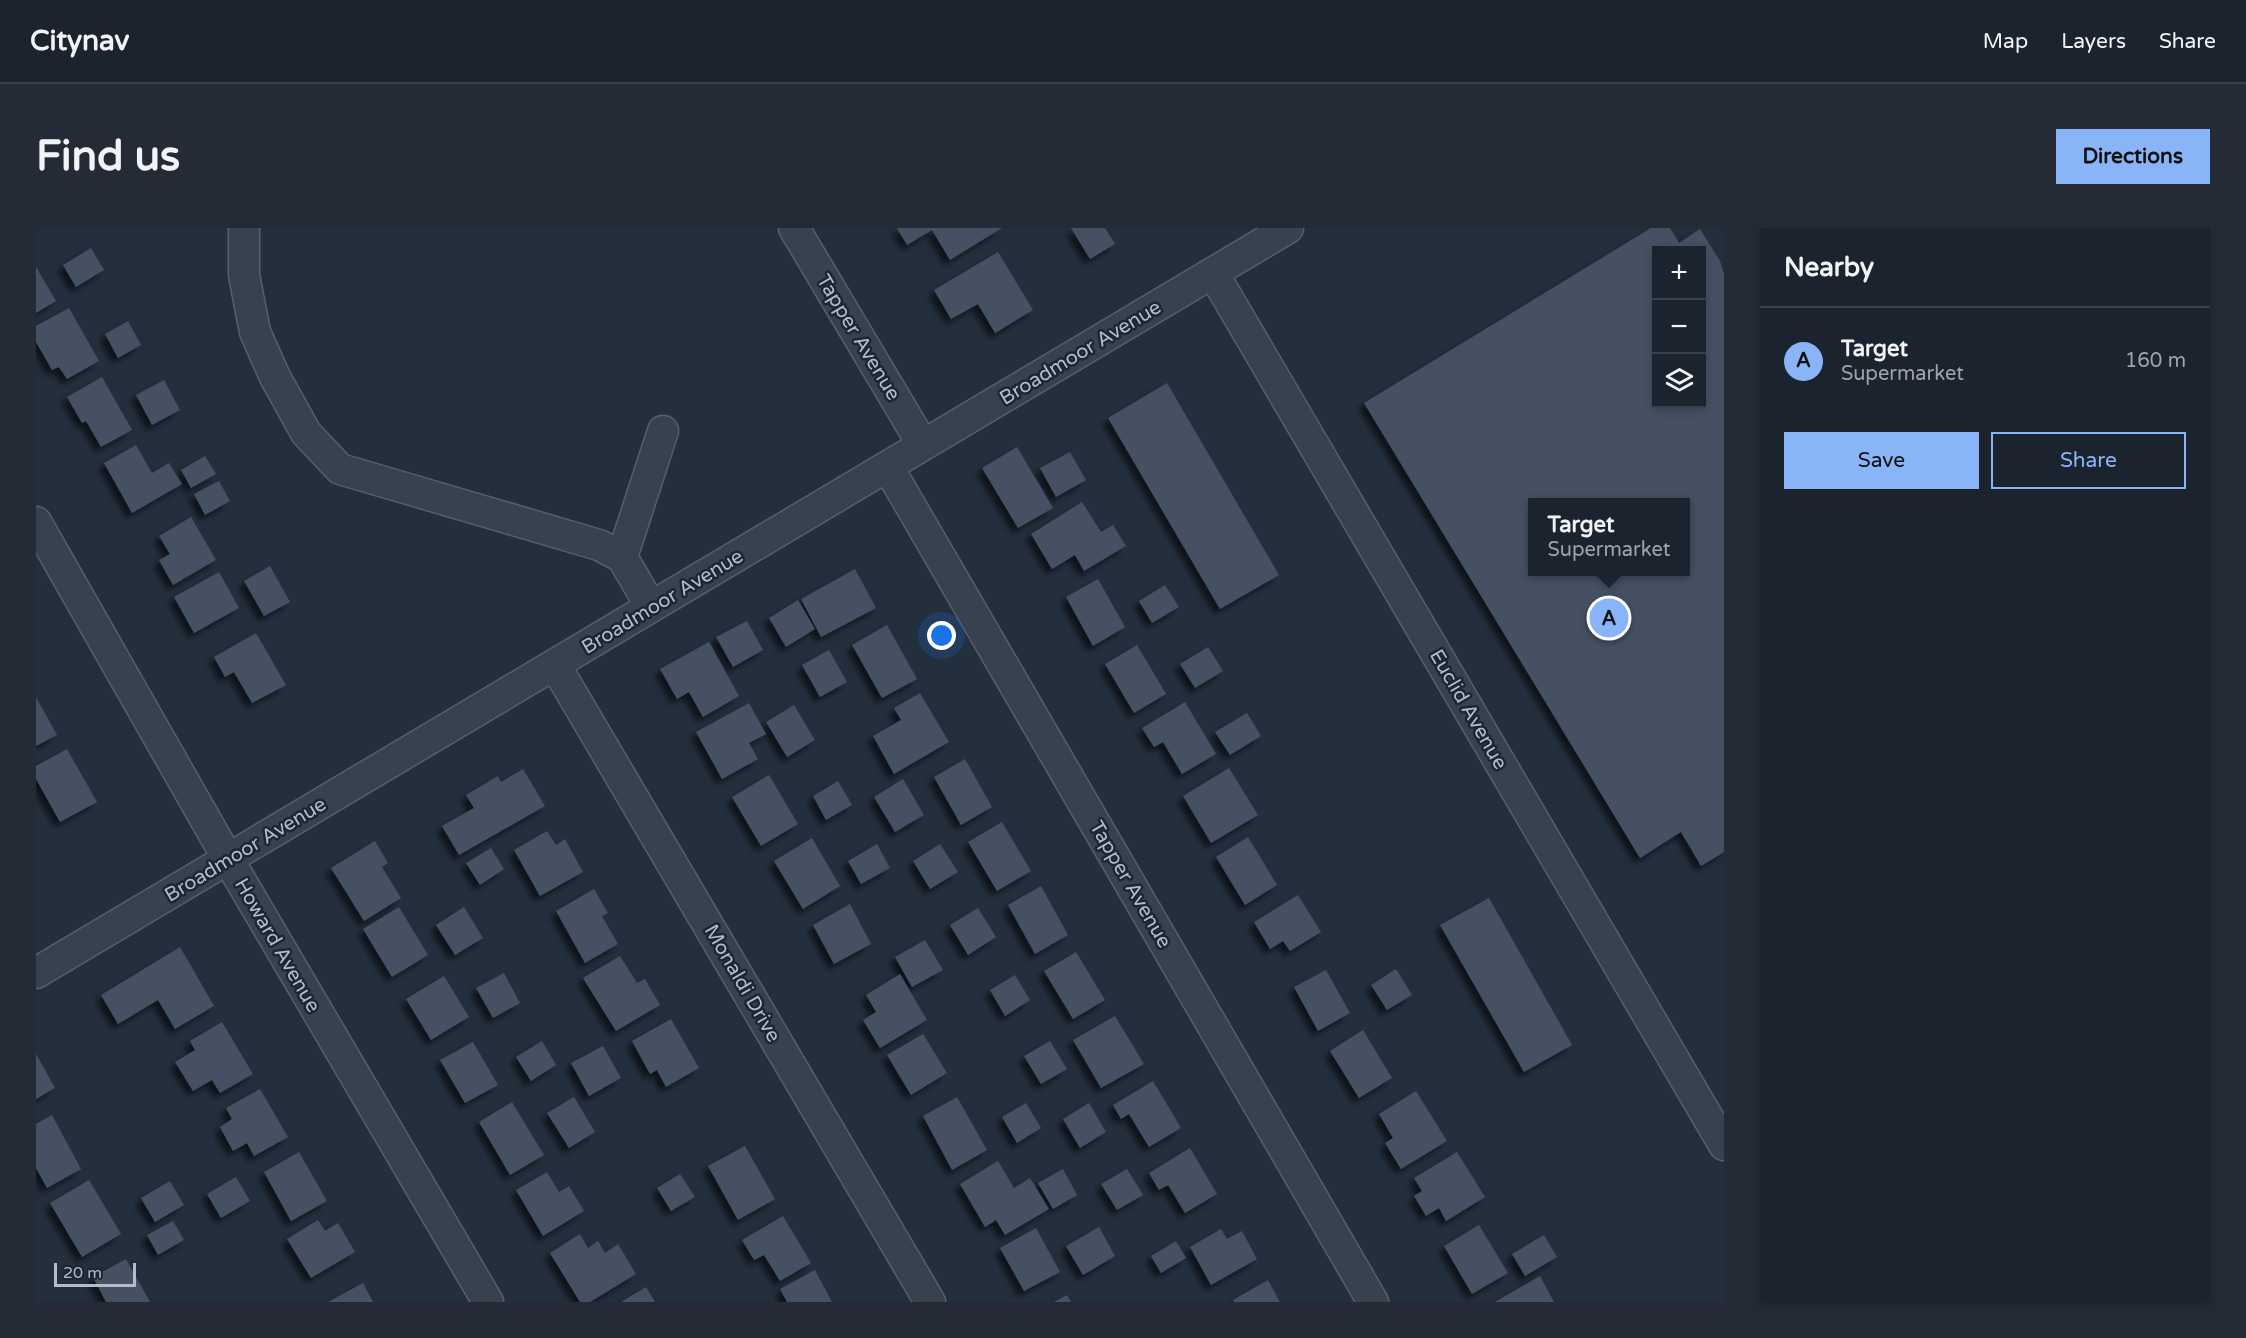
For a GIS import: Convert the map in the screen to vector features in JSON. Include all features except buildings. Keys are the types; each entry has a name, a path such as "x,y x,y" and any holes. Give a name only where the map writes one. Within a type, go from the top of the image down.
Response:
{"street":[{"path":"244,228 244,275 255,332 275,376 306,433 340,469 599,544 622,557 651,607"},
{"name":"Tapper Avenue","path":"794,228 923,445"},
{"name":"Broadmoor Avenue","path":"36,974 1288,228"},
{"name":"Euclid Avenue","path":"1213,273 1724,1145"},
{"path":"622,557 663,431"},
{"name":"Tapper Avenue","path":"888,467 1373,1302"},
{"name":"Howard Avenue","path":"36,522 228,859 488,1302"},
{"name":"Monaldi Drive","path":"555,664 930,1302"}],"place":[{"name":"Target","path":"1609,618"}]}
